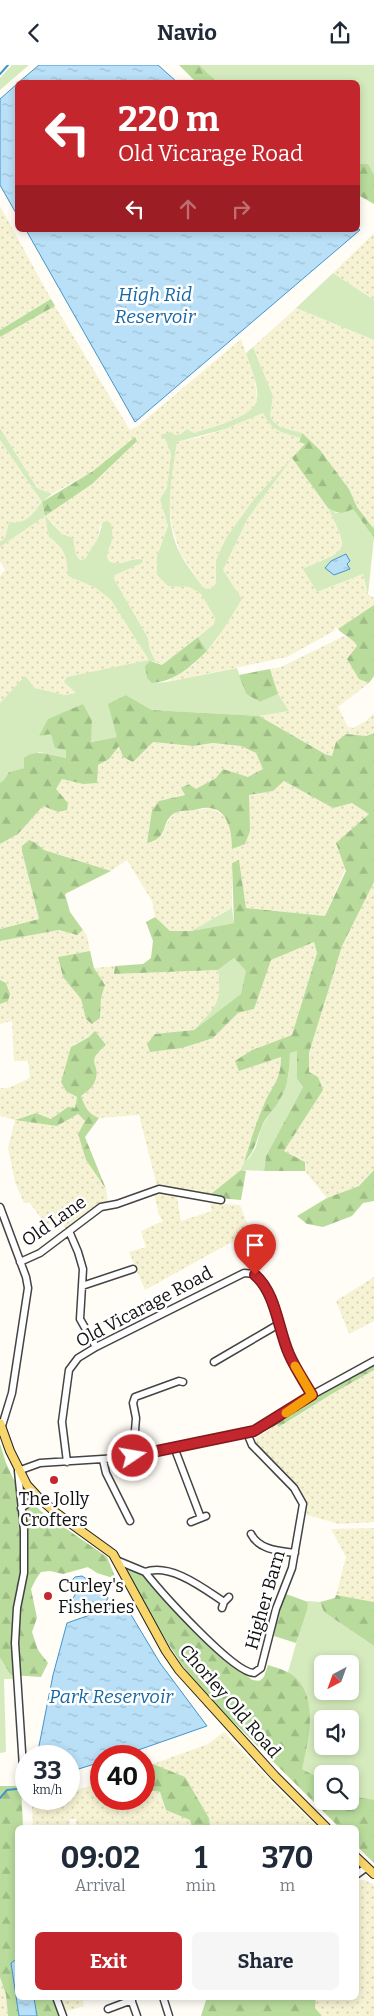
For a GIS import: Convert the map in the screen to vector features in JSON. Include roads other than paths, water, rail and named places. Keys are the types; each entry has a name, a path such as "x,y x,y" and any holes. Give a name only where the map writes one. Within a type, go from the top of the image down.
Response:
{"main road":[{"name":"Chorley Old Road","path":"0,1427 18,1471 38,1497 113,1554 179,1670 275,1776 324,1825"},
{"path":"359,1860 374,1874"}],"street":[{"name":"Old Lane","path":"20,1262 40,1253 104,1205 117,1204 160,1189 221,1200"},
{"path":"0,1207 26,1277 28,1294 12,1393 0,1427"},
{"path":"69,1231 82,1263 80,1319 96,1347"},
{"path":"82,1286 133,1269"},
{"name":"Old Vicarage Road","path":"68,1462 62,1422 69,1370 78,1358 96,1347 244,1273 255,1275 260,1279 271,1301 290,1356 312,1395"},
{"path":"214,1362 279,1324"},
{"path":"22,1745 15,1643 17,1608 24,1573 24,1530 18,1471 40,1463 104,1460 133,1456 260,1429 312,1395 374,1361"},
{"path":"133,1456 136,1418 133,1403 135,1397 179,1381 183,1382"},
{"name":"Higher Barn","path":"145,1572 159,1590 211,1642 245,1671 254,1673 261,1668 276,1609 292,1568 302,1515 302,1499 294,1488 252,1445 247,1433"},
{"path":"174,1447 203,1517 191,1522"},
{"path":"104,1460 106,1473 130,1521"},
{"path":"21,1508 38,1497"},
{"path":"250,1534 256,1543 260,1545 277,1551 295,1553"},
{"path":"116,1560 145,1572 153,1569 176,1575 196,1584 225,1602"},
{"path":"359,1873 368,1867"},
{"path":"57,2000 63,2016"},
{"path":"108,2009 129,2000"},
{"path":"131,2000 137,2016"},
{"path":"164,2000 169,2016"}],"water":[{"path":"39,65 158,65 175,80 21,80"},
{"path":"15,86 15,211 0,185 0,99"},
{"name":"High Rid Reservoir","path":"27,232 358,232 135,422"},
{"path":"346,554 350,561 347,564 350,569 334,575 325,568 331,561"},
{"path":"82,1576 104,1590 108,1598 105,1604 97,1608 84,1612 70,1613 67,1608 75,1595 71,1581 75,1577"},
{"name":"Park Reservoir","path":"124,1603 160,1663 207,1726 153,1745 90,1745 90,1765 80,1769 80,1745 39,1745 53,1675 67,1623"},
{"path":"15,1960 15,1990 11,1963"},
{"path":"17,2000 34,2000 37,2016 19,2016"}],"waterway":[{"path":"0,74 8,65"},
{"path":"0,1798 7,1790 15,1789"}],"place":[{"name":"The Jolly Crofters","path":"54,1480"},
{"name":"Curley's Fisheries","path":"48,1596"}]}
